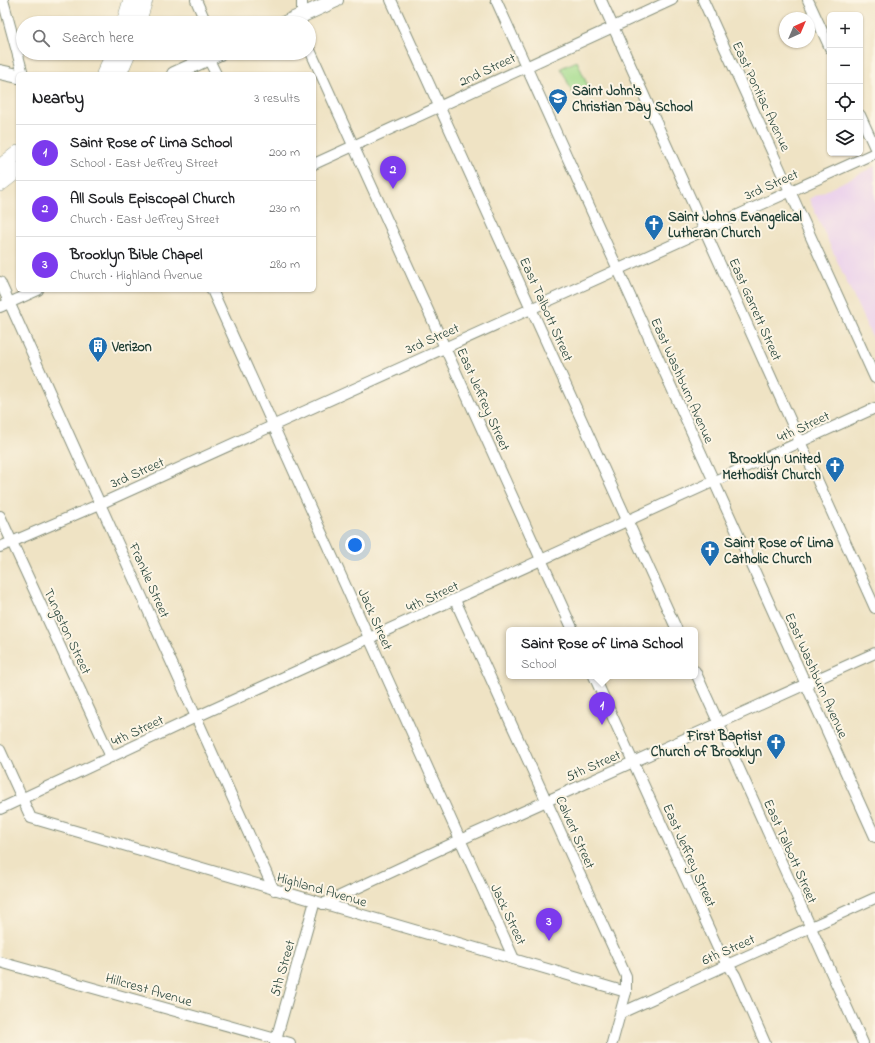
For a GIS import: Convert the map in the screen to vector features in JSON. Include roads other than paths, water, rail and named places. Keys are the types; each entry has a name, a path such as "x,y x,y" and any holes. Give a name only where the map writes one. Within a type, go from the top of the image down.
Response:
{"main road":[{"path":"126,16 131,0"},
{"path":"140,16 145,0"},
{"path":"307,16 336,0"},
{"path":"111,67 120,60"},
{"path":"178,72 205,60"},
{"path":"0,72 16,76"},
{"path":"0,167 16,155"},
{"path":"0,184 16,172"}],"street":[{"path":"3,0 16,48"},
{"path":"196,0 203,16"},
{"path":"302,0 302,16"},
{"name":"East Talbott Street","path":"391,0 676,627"},
{"name":"East Washburn Avenue","path":"496,0 875,837"},
{"name":"East Garrett Street","path":"601,0 875,608"},
{"name":"2nd Street","path":"316,163 672,0"},
{"name":"East Pontiac Avenue","path":"703,0 875,378"},
{"path":"808,0 827,41"},
{"path":"19,60 22,72"},
{"path":"214,60 216,72"},
{"name":"East Jeffrey Street","path":"315,60 572,627"},
{"path":"863,120 875,148"},
{"name":"3rd Street","path":"0,547 100,504 875,153"},
{"name":"Frankle Street","path":"0,282 5,305 100,504 274,890"},
{"path":"5,305 34,292"},
{"name":"Jack Street","path":"213,292 514,959"},
{"name":"4th Street","path":"0,809 875,408"},
{"name":"Tungston Street","path":"0,516 111,758"},
{"name":"Calvert Street","path":"455,600 626,976 626,992 621,1013"},
{"name":"5th Street","path":"276,1041 319,903 875,652"},
{"name":"East Talbott Street","path":"698,678 862,1043"},
{"name":"East Jeffrey Street","path":"595,679 720,953 735,975 765,1043"},
{"name":"Highland Avenue","path":"0,750 21,799 31,818 626,992"},
{"name":"6th Street","path":"621,1013 875,898"},
{"name":"Hillcrest Avenue","path":"0,962 276,1041 290,1043"},
{"path":"612,1043 621,1013"}],"place":[{"name":"Saint John's Christian Day School","path":"558,115"},
{"name":"All Souls Episcopal Church","path":"393,189"},
{"name":"Saint Johns Evangelical Lutheran Church","path":"654,241"},
{"name":"Verizon","path":"98,363"},
{"name":"Brooklyn United Methodist Church","path":"835,483"},
{"name":"Saint Rose of Lima Catholic Church","path":"710,567"},
{"name":"Saint Rose of Lima School","path":"602,725"},
{"name":"First Baptist Church of Brooklyn","path":"776,760"},
{"name":"Brooklyn Bible Chapel","path":"549,941"}]}
